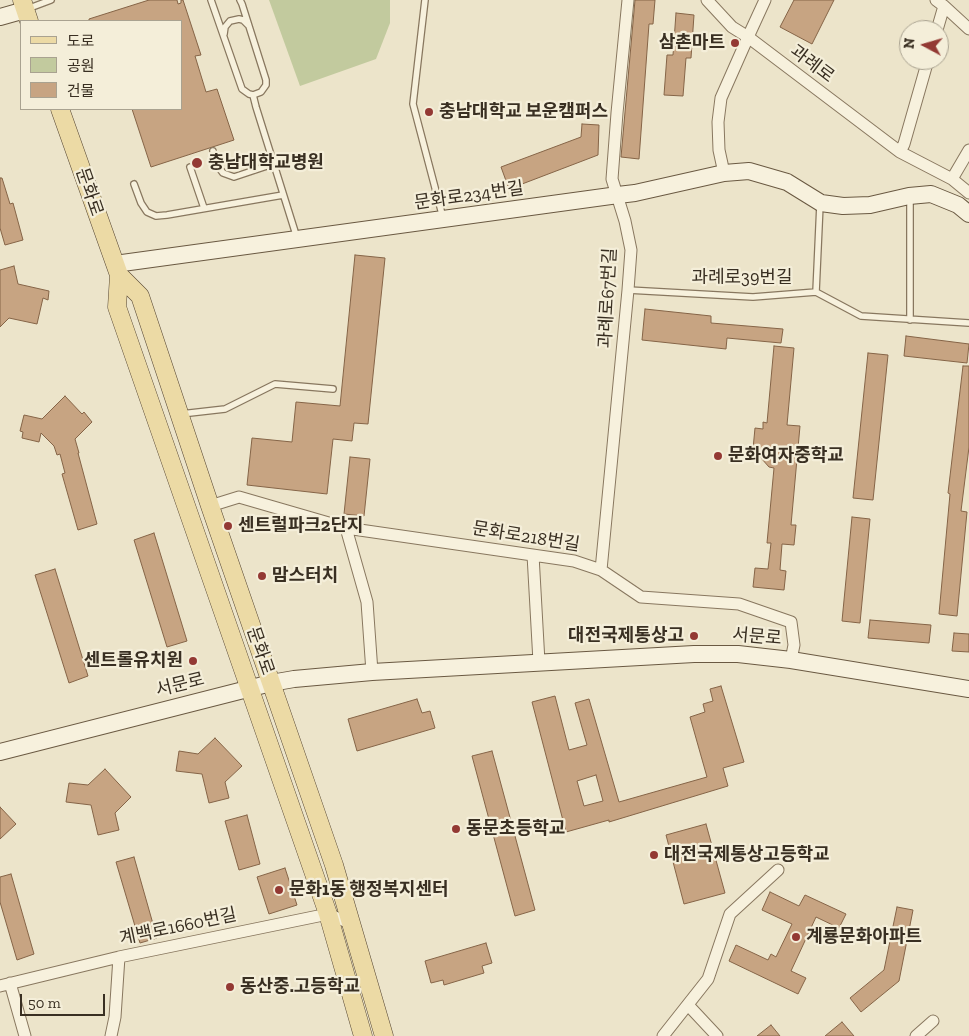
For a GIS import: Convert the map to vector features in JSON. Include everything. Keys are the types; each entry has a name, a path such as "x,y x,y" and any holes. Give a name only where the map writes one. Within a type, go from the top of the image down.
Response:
{"main road":[{"path":"0,17 25,10"},
{"name":"문화로","path":"60,110 117,269 117,307 328,914 363,1036"},
{"name":"문화로234번길","path":"117,269 297,239 636,193 724,173 749,170 787,182 820,203 843,206 870,205 910,196 930,194 958,205 969,214"},
{"name":"문화로","path":"117,269 140,296 210,506 334,865 384,1036"},
{"name":"서문로","path":"0,752 271,683 372,672 694,654 738,654 791,660 969,689"}],"street":[{"name":"과례로67번길","path":"601,570 631,250 625,220 612,179 628,0"},
{"name":"과례로","path":"707,0 732,27 748,37 900,152 952,179 969,193"},
{"path":"724,173 719,150 718,122 721,98 766,0"},
{"path":"940,3 969,29"},
{"path":"938,20 940,3"},
{"path":"900,152 925,70"},
{"path":"952,179 969,150"},
{"name":"문화로218번길","path":"210,506 239,497 346,528 574,561 601,570 641,597 739,604 791,622 794,645 791,660"},
{"path":"346,528 366,602 372,672"},
{"path":"532,556 539,662"},
{"path":"663,1036 708,979 730,914 778,870"},
{"path":"328,914 352,924"},
{"name":"계백로1660번길","path":"25,1036 5,985 118,957 328,914"},
{"path":"111,1036 115,1017 118,957"},
{"path":"688,1005 717,1036"},
{"path":"916,1036 933,1021"}],"lane":[{"path":"25,10 51,0"},
{"path":"211,0 242,89 253,95 261,92 266,85 266,80 240,0"},
{"path":"425,0 413,104 443,220"},
{"path":"224,36 225,27 230,21 239,19 249,26"},
{"path":"253,95 297,239"},
{"path":"213,151 217,165 223,173 234,177 273,162 302,157"},
{"path":"190,167 204,208"},
{"path":"134,184 141,203 147,212 156,216 167,216 204,208 283,196"},
{"path":"910,196 910,320"},
{"path":"816,292 820,203"},
{"name":"과례로39번길","path":"628,290 754,297 816,292 861,316 969,323"},
{"path":"179,415 225,409 275,384 333,389"}],"green space":[{"path":"269,0 390,0 390,23 376,59 300,86"}],"building":[{"path":"149,0 177,0 178,4 183,0 201,55 195,56 206,92 217,89 234,140 151,167 132,110 182,110 182,20 89,19"},
{"path":"635,0 655,0 653,24 649,24 639,159 621,157"},
{"path":"794,0 834,0 812,44 780,27"},
{"path":"676,13 694,15 691,58 686,58 683,96 664,95 667,55 673,55"},
{"path":"582,124 599,125 598,155 509,189 501,167 581,137"},
{"path":"0,178 2,178 10,204 13,203 23,240 5,245 0,228"},
{"path":"355,255 385,258 368,424 354,423 352,441 333,439 327,494 247,485 252,438 292,442 296,402 340,406"},
{"path":"14,266 18,284 49,291 48,300 43,298 37,324 9,318 0,327 0,270"},
{"path":"645,309 711,316 711,323 783,329 781,343 727,338 726,349 642,340"},
{"path":"906,336 969,344 967,363 904,356"},
{"path":"774,346 794,348 787,425 800,426 791,525 796,525 794,545 782,544 780,570 786,571 784,590 753,587 755,568 768,569 771,543 767,543 774,468 769,467 753,449 755,428 763,429 763,422 767,423"},
{"path":"868,353 888,355 873,500 853,498"},
{"path":"963,366 969,366 969,447 961,511 967,512 957,616 939,614 950,494 948,493"},
{"path":"65,396 82,414 84,412 92,422 75,439 97,524 78,530 62,474 65,473 60,454 57,455 54,446 41,433 39,442 22,438 23,432 20,431 24,415 42,419"},
{"path":"350,457 370,459 364,516 344,514"},
{"path":"852,517 870,519 860,623 842,621"},
{"path":"154,533 187,641 167,647 134,540"},
{"path":"55,569 88,676 69,683 35,575"},
{"path":"870,620 931,625 929,643 868,638"},
{"path":"954,633 969,634 969,652 952,651"},
{"path":"721,686 744,762 723,768 728,786 609,822 609,820 566,832 532,702 555,696 569,750 587,745 575,703 589,699 619,802 707,777 690,717 705,712 703,704 713,701 710,689","holes":["596,775 603,801 584,806 577,781"]},
{"path":"417,699 422,713 430,711 435,728 357,751 348,719"},
{"path":"215,738 242,766 225,782 229,798 209,803 202,774 176,771 179,751 198,754"},
{"path":"492,751 535,910 515,916 472,756"},
{"path":"105,769 131,797 115,813 119,830 98,835 91,805 66,802 69,783 88,785"},
{"path":"0,807 16,824 0,839"},
{"path":"247,815 260,864 239,870 225,821"},
{"path":"706,824 725,893 684,904 666,835"},
{"path":"134,857 157,938 140,943 116,862"},
{"path":"285,868 297,905 269,914 257,877"},
{"path":"11,874 34,954 17,960 0,902 0,877"},
{"name":"계룡문화아파트","path":"770,892 799,906 805,895 846,914 839,928 816,917 791,971 806,978 798,994 729,961 736,945 768,960 771,954 776,957 792,924 762,910"},
{"path":"897,907 913,910 899,981 861,1012 850,998 884,970"},
{"path":"486,943 492,963 482,966 484,973 444,985 443,980 431,983 425,961"},
{"path":"842,1022 854,1036 825,1036"},
{"path":"771,1025 780,1036 757,1036"}],"place":[{"name":"삼촌마트","path":"735,43"},
{"name":"충남대학교 보운캠퍼스","path":"429,112"},
{"name":"충남대학교병원","path":"197,163"},
{"name":"문화여자중학교","path":"718,456"},
{"name":"센트럴파크2단지","path":"228,526"},
{"name":"맘스터치","path":"262,576"},
{"name":"대전국제통상고","path":"694,636"},
{"name":"센트롤유치원","path":"193,661"},
{"name":"동문초등학교","path":"456,829"},
{"name":"대전국제통상고등학교","path":"654,855"},
{"name":"문화1동 행정복지센터","path":"279,890"},
{"name":"계룡문화아파트","path":"796,937"},
{"name":"동산중.고등학교","path":"230,987"}]}
